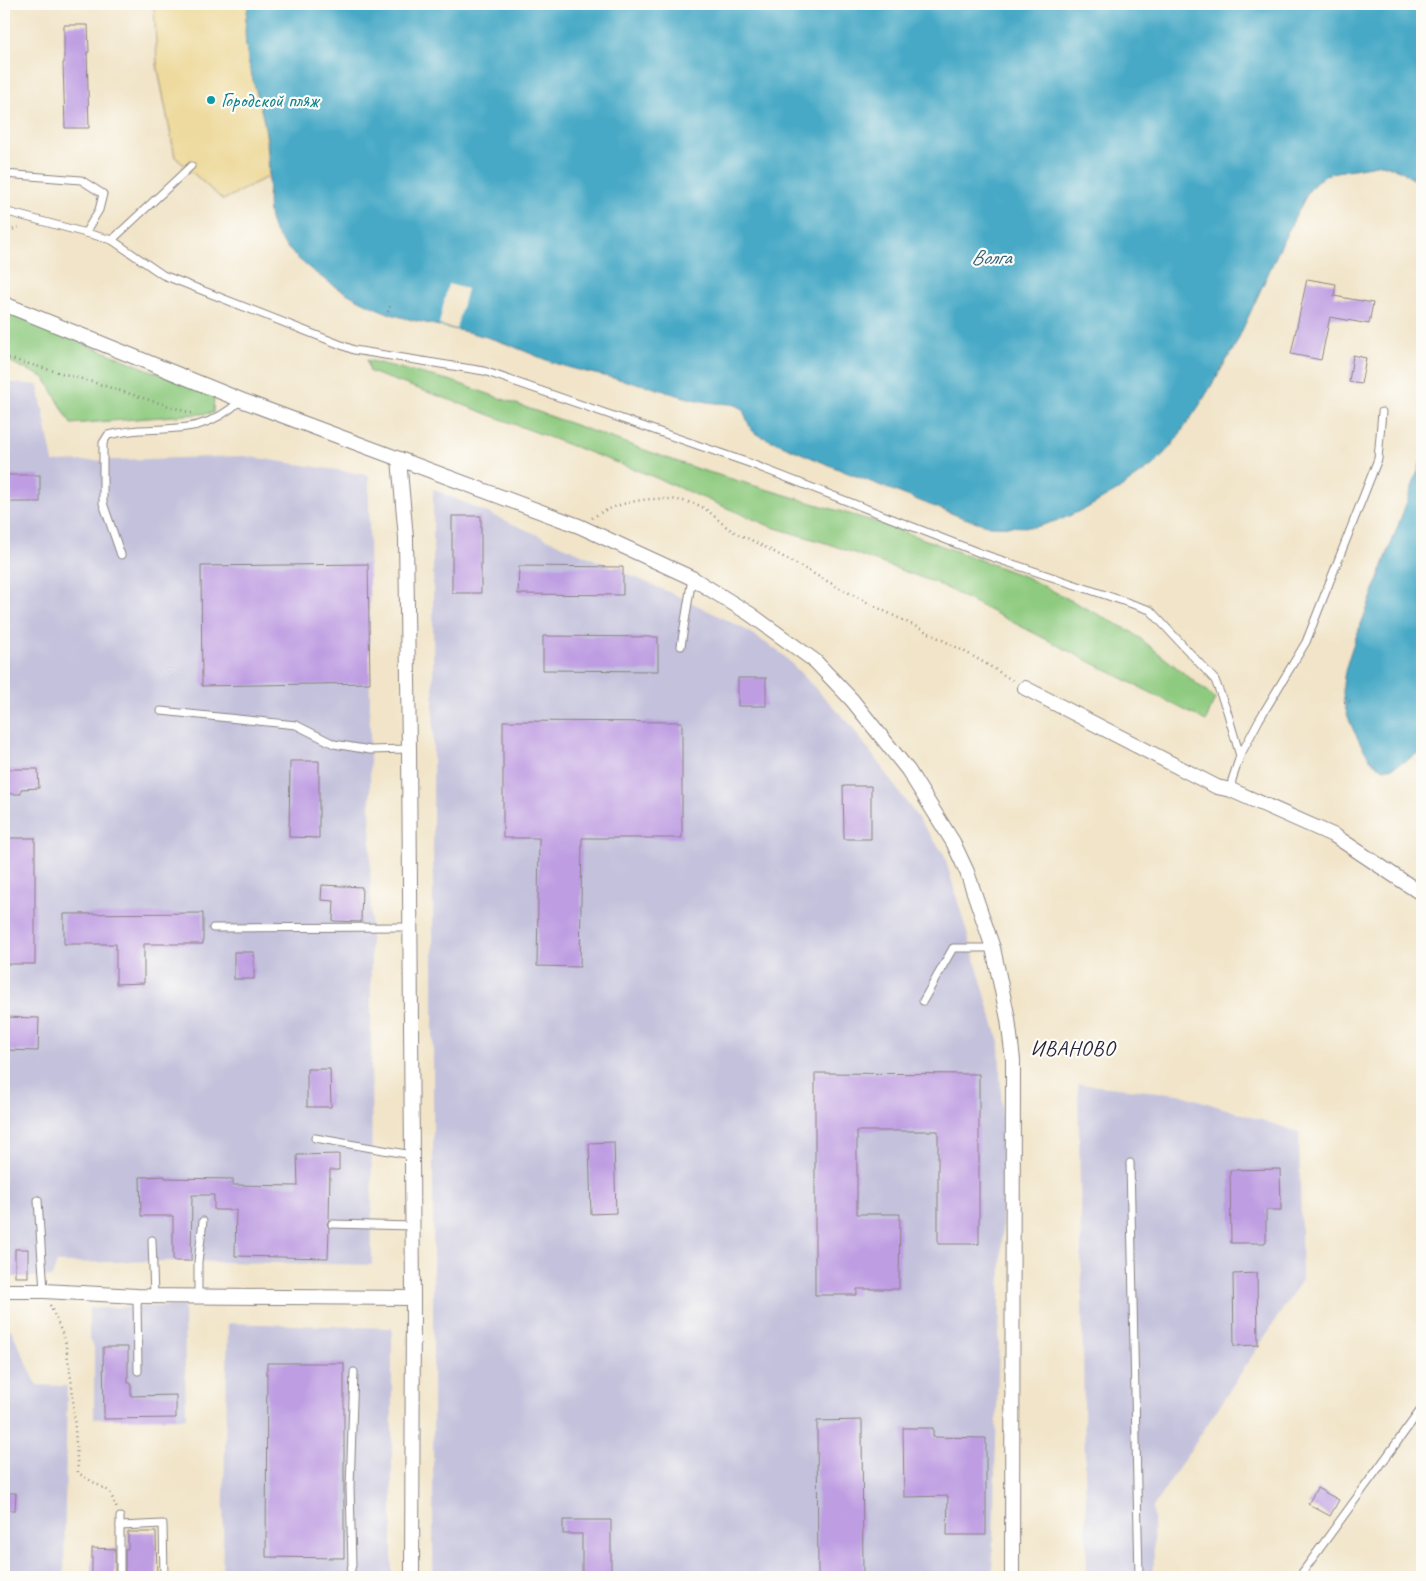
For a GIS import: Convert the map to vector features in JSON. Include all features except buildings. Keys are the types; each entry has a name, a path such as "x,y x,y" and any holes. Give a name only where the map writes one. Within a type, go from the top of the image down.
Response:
{"street":[{"path":"4,304 241,400 579,526 692,578 750,614 815,661 852,700 908,770 953,842 967,872 993,948 1008,1018 1013,1060 1012,1577"},
{"path":"399,459 406,538 409,749 414,1298 412,1577"},
{"path":"1024,688 1217,787 1231,790 1336,836 1422,894"},
{"path":"4,1291 44,1291 137,1296 414,1298"}],"lane":[{"path":"112,240 191,166"},
{"path":"4,174 81,180 103,194 99,210 85,233"},
{"path":"4,211 112,240 163,275 354,350 484,371 749,463 980,553 1150,610 1215,680 1227,711 1240,756"},
{"path":"121,555 103,503 103,443 108,435 137,430 195,426 215,420 228,412 241,400"},
{"path":"1231,790 1232,780 1240,756 1259,720 1306,642 1378,459 1382,412"},
{"path":"681,646 692,578"},
{"path":"162,711 296,725 334,744 370,750 409,749"},
{"path":"213,928 411,927"},
{"path":"923,1001 953,948 993,948"},
{"path":"315,1138 412,1155"},
{"path":"1130,1164 1139,1577"},
{"path":"38,1200 44,1291"},
{"path":"198,1296 198,1262 203,1221"},
{"path":"332,1224 413,1226"},
{"path":"152,1240 154,1296"},
{"path":"137,1296 138,1371"},
{"path":"349,1577 352,1565 350,1487 354,1372"},
{"path":"1299,1577 1422,1408"},
{"path":"120,1517 120,1577"},
{"path":"120,1526 162,1524 164,1577"}],"path":[{"path":"388,312 391,304"},
{"path":"4,357 215,420"},
{"path":"579,526 603,511 637,501 666,498 699,505 732,531 855,596 928,631 1024,688"},
{"path":"1344,702 1353,700"},
{"path":"44,1291 65,1340 72,1385 78,1473 110,1492 120,1517"}],"shaded area":[{"path":"4,382 38,385 53,462 244,456 369,475 372,1265 173,1261 57,1263 52,1277 4,1277"},
{"path":"433,489 687,600 746,630 782,654 850,724 944,854 999,1042 1004,1168 992,1577 433,1577"},
{"path":"1078,1084 1179,1094 1299,1132 1302,1280 1153,1507 1154,1577 1087,1577"},
{"path":"184,1306 186,1418 94,1419 94,1347 89,1339 89,1308"},
{"path":"228,1323 392,1328 392,1572 390,1577 222,1577"},
{"path":"4,1329 11,1329 37,1385 67,1386 64,1577 4,1577"}],"green space":[{"path":"4,311 214,396 213,413 71,424 45,378 4,359"},
{"path":"367,360 452,381 695,468 886,525 1026,577 1132,632 1215,698 1206,721 936,583 829,544 772,527 649,475 453,401 370,372"}],"sand":[{"name":"Городской пляж","path":"154,4 249,4 245,32 246,46 265,129 269,176 223,200 175,157 157,64"}],"water":[{"name":"Волга","path":"249,4 1422,4 1422,187 1402,171 1382,164 1331,173 1318,180 1308,192 1284,239 1234,348 1199,406 1172,445 1153,465 1118,490 1087,508 1062,519 1036,527 990,526 961,517 843,471 756,434 750,427 743,411 738,406 711,403 579,370 557,364 483,336 394,315 362,301 328,282 297,258 285,245 275,232 270,218 267,136 250,70 245,37"},
{"path":"1422,459 1422,751 1396,766 1382,768 1369,757 1351,724 1344,701 1344,677 1352,647"}],"pier":[{"path":"448,284 467,289 456,329 439,325"}],"place":[{"name":"Городской пляж","path":"211,100"}],"district":[{"name":"ИВАНОВО","path":"1073,1048"}]}
